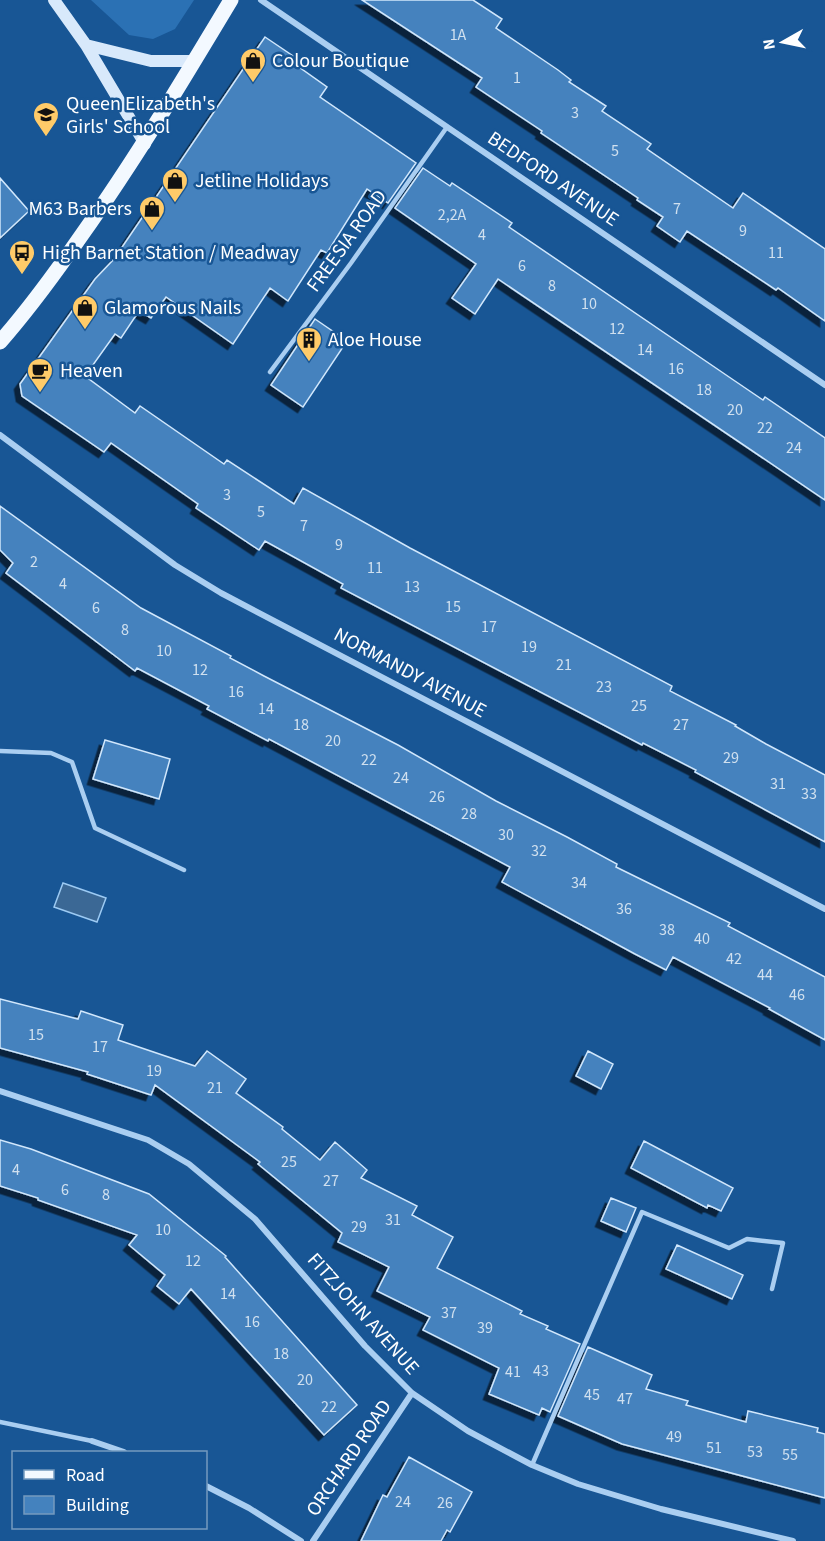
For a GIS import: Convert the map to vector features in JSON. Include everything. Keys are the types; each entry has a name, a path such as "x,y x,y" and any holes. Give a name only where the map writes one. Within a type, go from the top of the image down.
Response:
{"main road":[{"path":"0,342 62,263 145,144 231,0"}],"street":[{"path":"54,0 86,45 145,144"},
{"name":"BEDFORD AVENUE","path":"261,0 825,385"},
{"path":"86,45 151,61 194,61"},
{"name":"NORMANDY AVENUE","path":"0,435 175,565 221,592 825,909"},
{"name":"FITZJOHN AVENUE","path":"0,1091 148,1140 189,1164 255,1219 365,1346 412,1393 468,1431 532,1465 578,1484 661,1509 793,1541"},
{"name":"ORCHARD ROAD","path":"313,1541 412,1393"},
{"path":"92,1441 121,1451"},
{"path":"207,1487 249,1508 301,1541"}],"lane":[{"name":"FREESIA ROAD","path":"270,372 351,263 447,127"},
{"path":"0,751 51,753 72,762 95,828 184,870"},
{"path":"532,1465 642,1212 729,1248 747,1239 783,1243 772,1289"},
{"path":"0,1422 92,1441"}],"shaded area":[{"path":"91,0 194,0 175,29 153,39 129,35"},
{"path":"63,883 106,898 97,922 54,907"}],"building":[{"path":"362,0 473,0 502,19 496,28 558,70 571,80 569,82 606,106 602,111 651,144 647,149 733,208 743,193 825,249 825,321 778,288 776,290 687,231 680,242 657,226 663,217 637,200 638,198 476,87 482,78"},
{"path":"265,37 302,62 299,67 327,87 320,97 416,163 388,203 367,189 327,253 321,250 288,301 270,288 233,344 166,297 151,318 139,311 121,338 115,334 85,376 135,413 140,406 224,464 227,460 294,504 303,488 410,548 672,686 670,691 825,775 825,842 695,772 696,770 643,743 642,745 341,588 343,584 265,541 259,550 196,508 198,504 111,443 104,452 22,396 20,384 95,279 114,259"},
{"path":"423,168 450,186 452,183 512,223 509,227 763,400 765,397 825,438 825,500 498,279 475,314 452,298 476,264 395,208"},
{"path":"0,178 29,211 0,238"},
{"name":"Aloe House","path":"315,319 347,341 303,407 271,385"},
{"path":"0,506 141,608 231,656 230,658 398,745 496,801 617,864 616,867 730,923 728,926 825,977 825,1040 673,957 666,970 635,954 502,882 510,867 269,739 268,741 207,709 209,706 137,668 135,671 6,573 13,563 0,550"},
{"path":"105,740 170,759 159,799 93,779"},
{"path":"0,999 78,1019 81,1011 123,1025 118,1040 195,1066 207,1051 246,1079 236,1093 283,1127 282,1129 320,1160 335,1142 367,1170 361,1178 417,1206 412,1215 453,1237 437,1268 522,1311 520,1314 548,1326 546,1329 580,1344 550,1412 542,1408 539,1415 489,1394 499,1368 423,1330 430,1317 377,1291 389,1267 338,1242 342,1233 258,1164 260,1162 155,1085 151,1095 87,1074 88,1072 0,1048"},
{"path":"588,1051 613,1064 601,1089 576,1076"},
{"path":"0,1140 31,1149 149,1194 226,1256 357,1405 324,1435 191,1289 179,1304 157,1286 165,1275 129,1245 137,1235 0,1186"},
{"path":"644,1141 733,1188 721,1211 708,1205 707,1208 631,1168"},
{"path":"611,1198 636,1208 626,1232 601,1221"},
{"path":"677,1245 743,1275 732,1299 666,1269"},
{"path":"588,1347 652,1375 646,1389 688,1401 686,1405 746,1422 748,1411 818,1428 817,1432 825,1434 825,1498 622,1444 558,1416"},
{"path":"409,1457 472,1492 450,1532 447,1530 441,1541 361,1541 383,1495 387,1497"}],"place":[{"name":"Colour Boutique","path":"253,84"},
{"name":"Queen Elizabeth's Girls' School","path":"46,138"},
{"name":"Jetline Holidays","path":"175,204"},
{"name":"M63 Barbers","path":"152,232"},
{"name":"High Barnet Station / Meadway","path":"22,276"},
{"name":"Glamorous Nails","path":"85,331"},
{"name":"Aloe House","path":"309,363"},
{"name":"Heaven","path":"40,394"}]}
